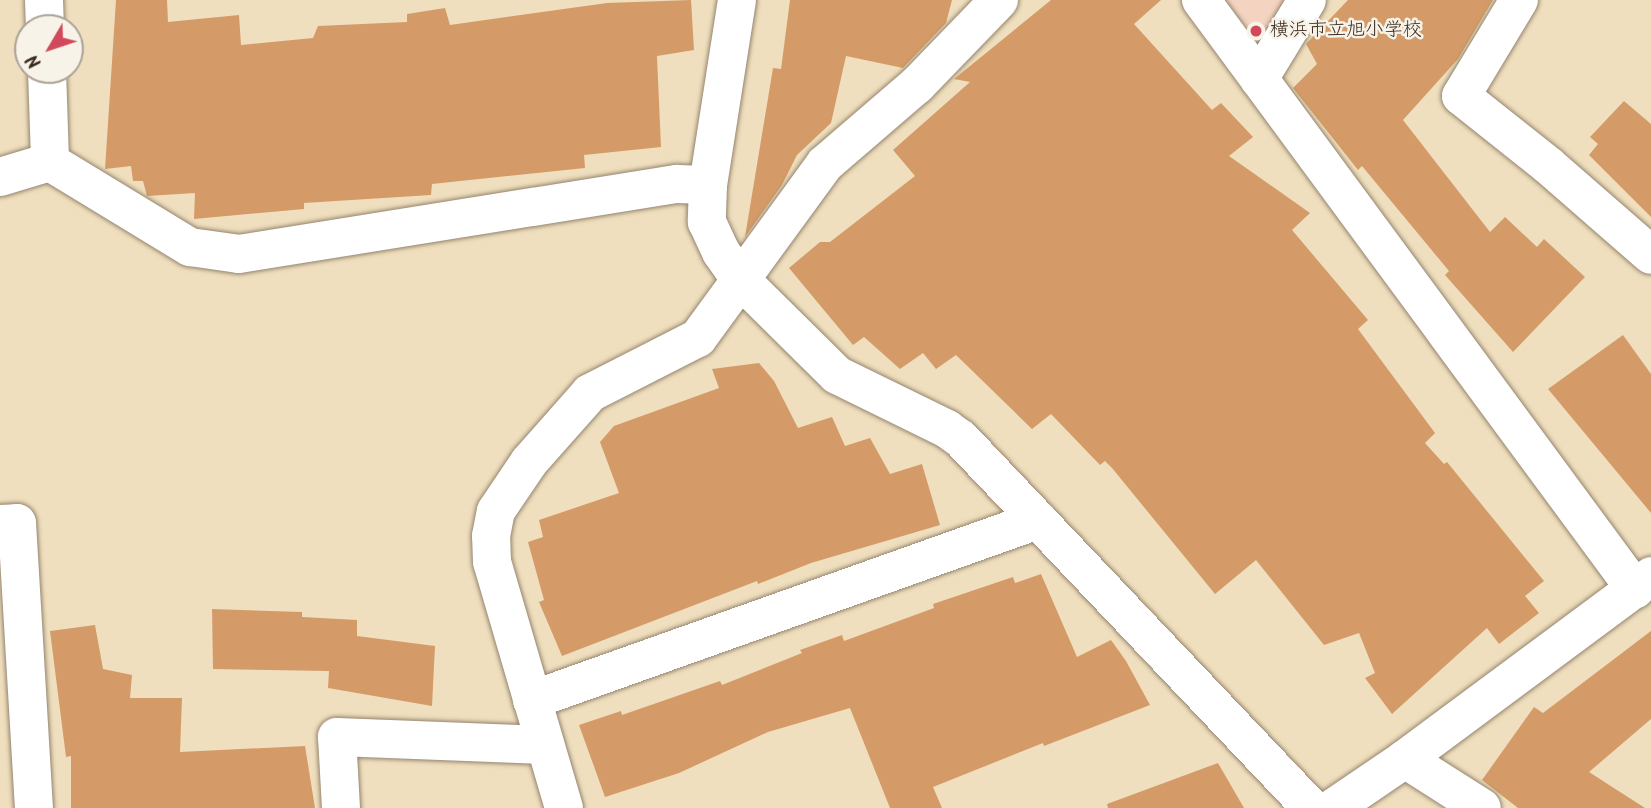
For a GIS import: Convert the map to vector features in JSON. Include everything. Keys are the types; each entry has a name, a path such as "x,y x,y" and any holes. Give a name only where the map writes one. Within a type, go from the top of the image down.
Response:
{"street":[{"path":"737,0 708,185 707,222 721,251 740,279 837,375 947,429 961,439 1311,808"},
{"path":"564,808 492,562 491,536 496,512 529,462 590,393 698,338 825,164 917,85 999,0"},
{"path":"1200,0 1643,582 1405,759 1333,808"},
{"path":"1259,79 1307,0"},
{"path":"1519,0 1461,96 1549,166 1651,255"},
{"path":"47,84 50,162"},
{"path":"0,177 50,162 190,247 239,254 677,184 708,185"},
{"path":"532,700 1038,520"},
{"path":"0,524 17,523 34,808"},
{"path":"341,808 337,737 545,744"},
{"path":"1405,759 1482,808"}],"shaded area":[{"name":"横浜市立旭小学校","path":"1214,0 1294,0 1257,62"}],"building":[{"path":"116,0 167,0 168,22 239,15 241,45 313,38 318,26 407,22 407,14 445,8 450,25 607,3 691,0 694,50 657,56 661,147 584,155 585,168 432,184 431,195 304,203 304,209 194,219 195,193 147,196 143,181 133,181 131,166 105,169"},
{"path":"790,0 952,0 946,23 903,68 846,56 831,123 797,155 782,185 745,237 773,68 781,69"},
{"path":"1051,0 1161,0 1134,24 1212,110 1221,103 1253,137 1229,156 1310,213 1292,230 1368,320 1358,329 1435,433 1425,443 1444,464 1447,462 1544,581 1525,596 1539,613 1499,644 1487,628 1392,714 1365,678 1375,673 1359,633 1324,645 1256,560 1215,594 1112,468 1105,461 1100,465 1051,414 1032,429 956,355 936,369 923,353 900,369 864,337 853,345 789,268 820,242 830,242 915,176 893,150 970,82 954,79"},
{"path":"1348,0 1493,0 1458,59 1403,120 1490,232 1505,217 1537,247 1544,239 1585,277 1513,352 1445,275 1449,271 1362,166 1358,170 1293,88 1317,64 1306,44"},
{"path":"1624,101 1651,124 1651,217 1589,155 1598,144 1590,137"},
{"path":"1623,335 1651,374 1651,513 1548,389"},
{"path":"759,363 774,381 798,428 832,417 845,446 870,438 890,474 922,464 940,525 811,563 758,584 757,581 562,656 539,602 544,600 528,542 543,537 539,520 619,493 600,442 614,426 719,388 712,369"},
{"path":"1041,574 1077,657 1111,640 1150,705 1044,746 1043,743 933,787 942,808 890,808 850,708 768,732 679,773 605,797 579,725 621,711 622,715 720,681 722,685 802,653 800,650 842,635 844,641 934,608 933,604 1013,577 1015,583"},
{"path":"212,609 302,612 302,617 357,620 357,636 435,646 432,706 328,688 329,671 213,669"},
{"path":"95,625 103,669 132,675 130,698 182,698 180,752 305,746 315,808 71,808 71,756 66,757 50,631"},
{"path":"1651,631 1651,719 1589,772 1645,808 1518,808 1482,780 1534,707 1543,713"},
{"path":"1218,763 1244,808 1108,808 1107,804"}],"place":[{"name":"横浜市立旭小学校","path":"1256,31"}]}
